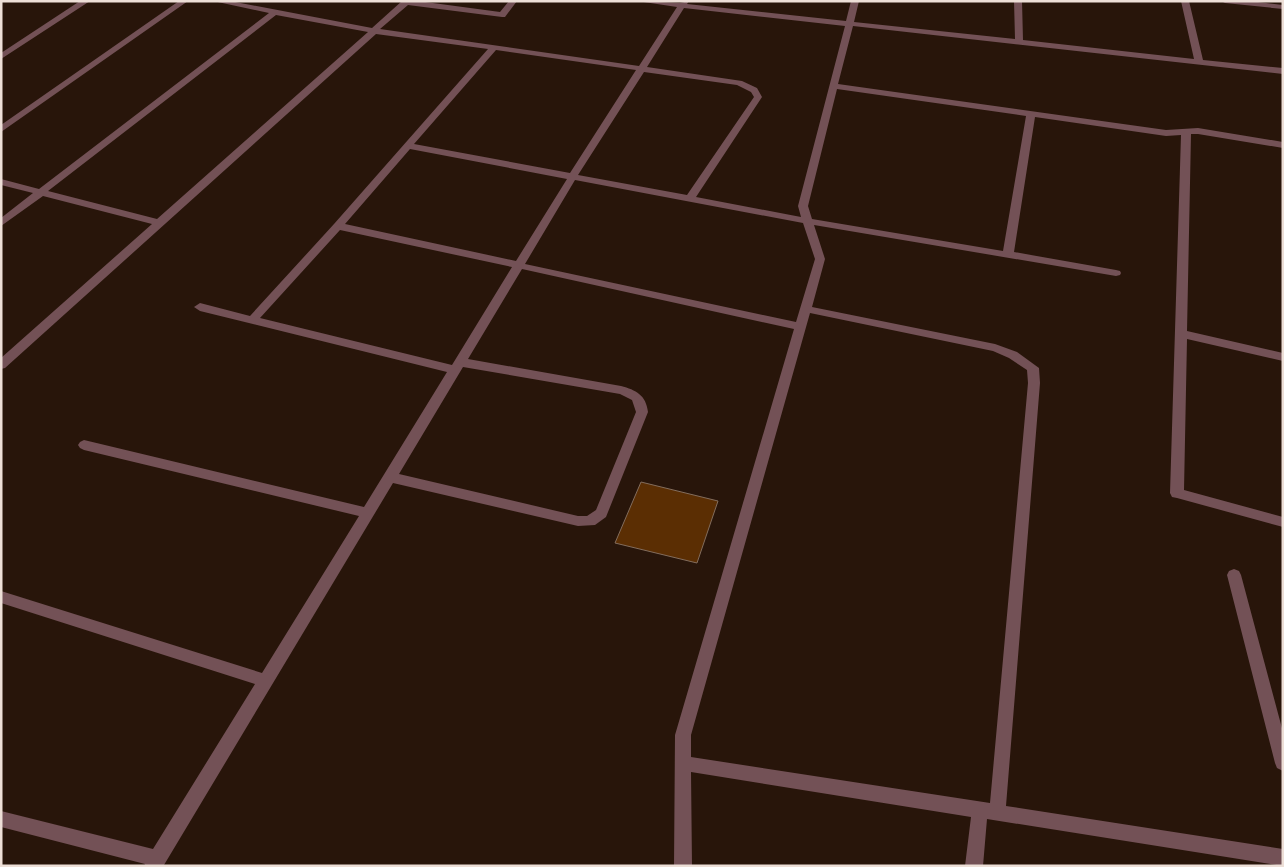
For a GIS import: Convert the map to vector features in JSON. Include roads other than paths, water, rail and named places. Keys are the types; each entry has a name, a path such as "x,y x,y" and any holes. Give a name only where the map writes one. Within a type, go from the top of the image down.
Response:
{"street":[{"path":"1,57 86,1"},
{"path":"1,129 184,1"},
{"path":"217,1 374,31 739,84 754,90 758,97 690,198"},
{"path":"1,365 406,2 502,15 513,1"},
{"path":"641,1 684,4 850,25 1283,71"},
{"path":"683,866 683,735 820,259 803,206 855,1"},
{"path":"1018,1 1018,43"},
{"path":"1185,1 1199,62"},
{"path":"1225,1 1283,7"},
{"path":"1,819 155,862 519,265 684,4"},
{"path":"1,223 275,12"},
{"path":"252,320 338,226 494,47"},
{"path":"834,86 1166,133 1198,131 1283,145"},
{"path":"1008,255 1031,114"},
{"path":"1186,132 1177,493 1283,522"},
{"path":"408,146 808,221 1116,274"},
{"path":"1,182 160,223"},
{"path":"338,226 800,327"},
{"path":"200,307 457,366 621,390 634,394 641,401 642,412 601,513 590,521 578,521 390,477"},
{"path":"806,309 995,348 1013,354 1033,368 1034,383 997,813"},
{"path":"1181,334 1283,357"},
{"path":"84,445 368,513"},
{"path":"1234,575 1283,762"},
{"path":"1,597 266,681"},
{"path":"683,763 1283,858"},
{"path":"974,866 980,810"}]}
